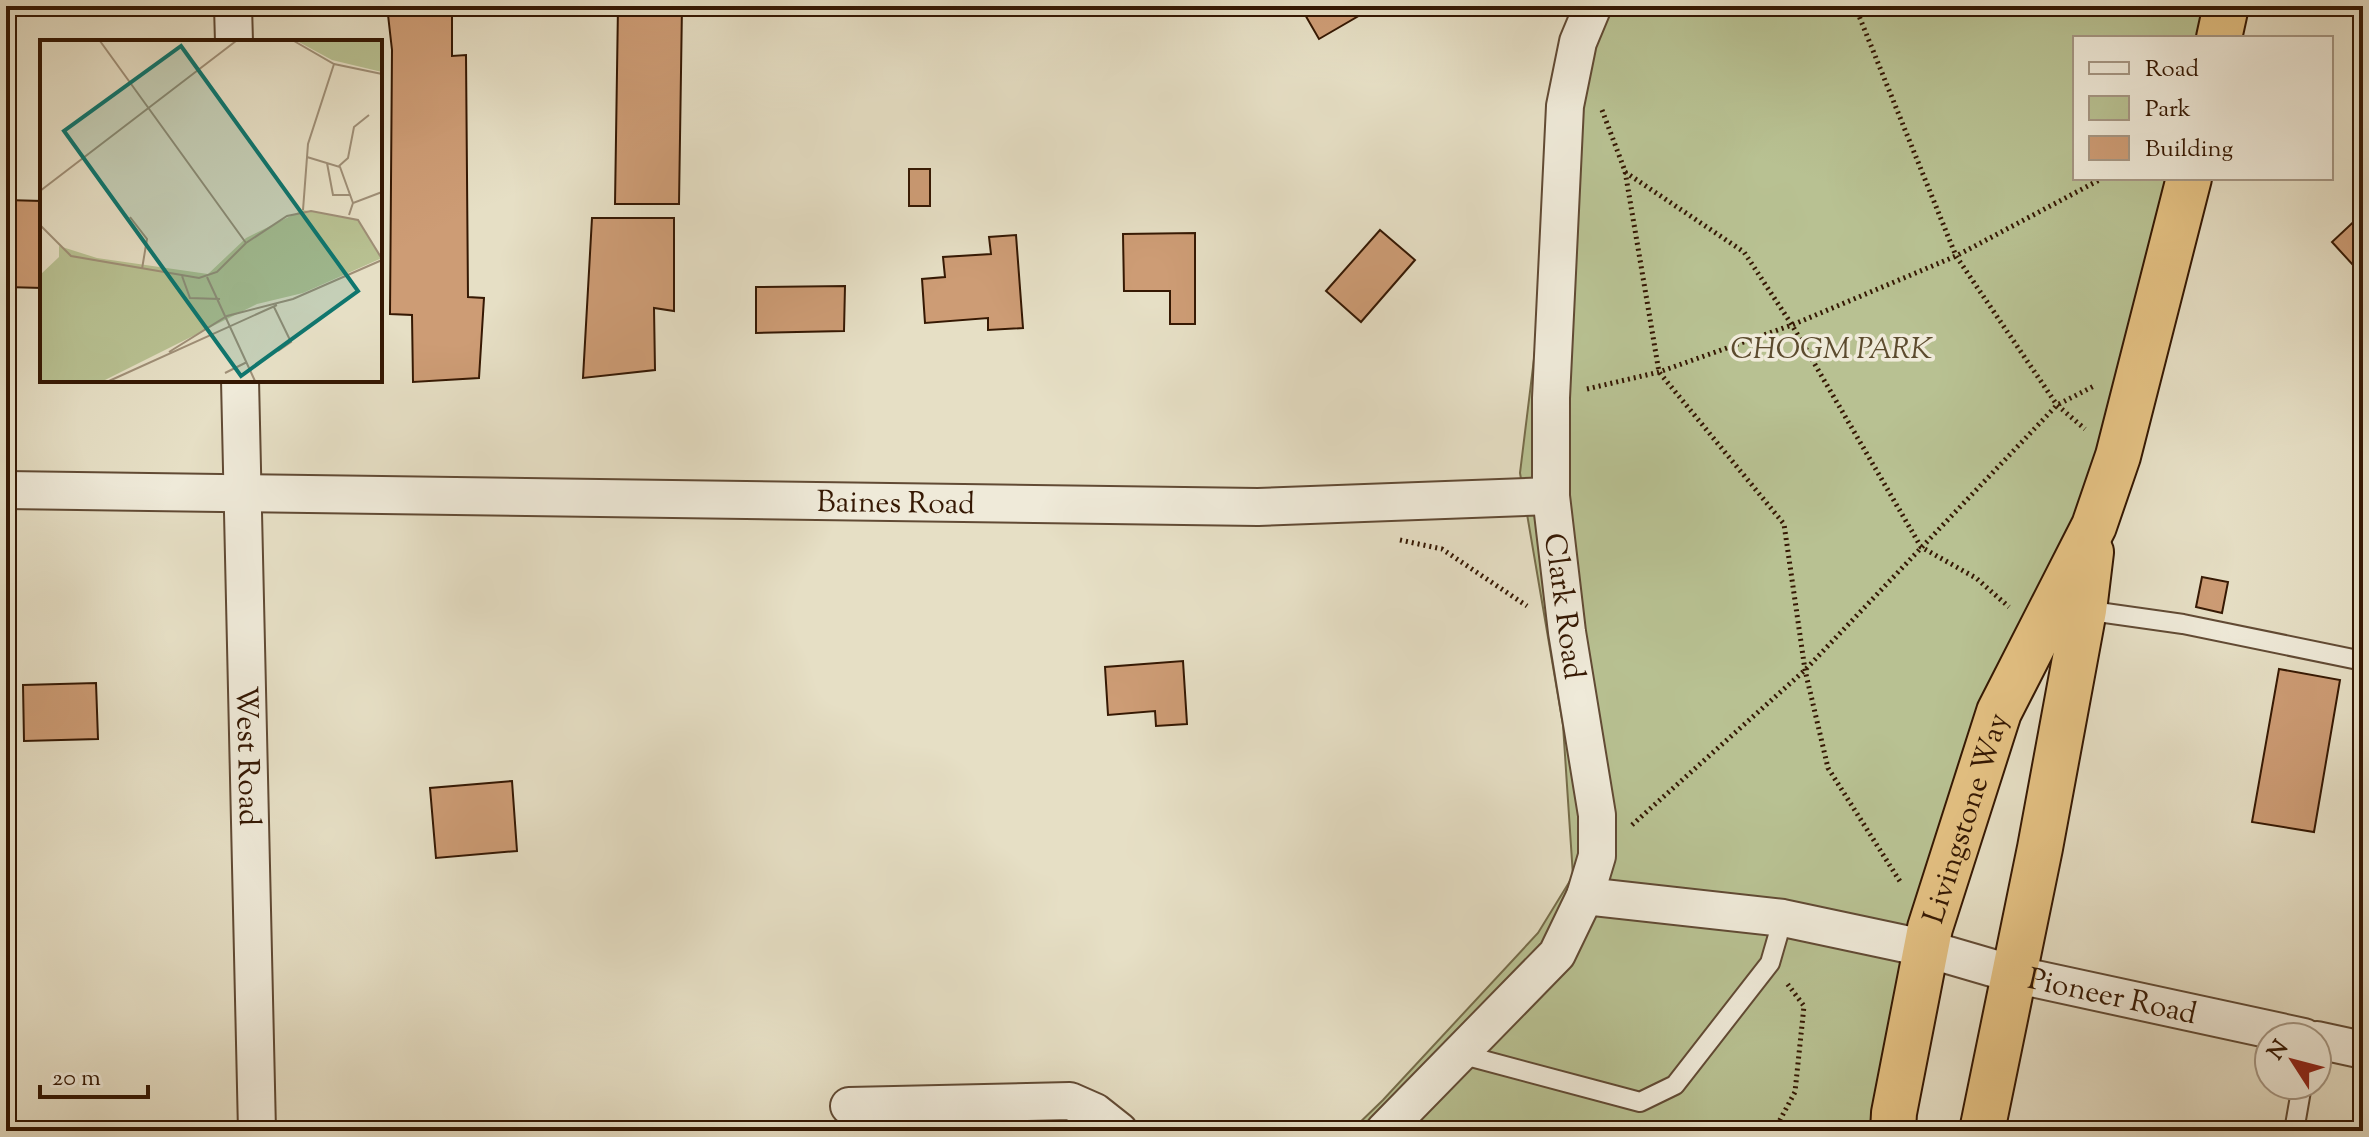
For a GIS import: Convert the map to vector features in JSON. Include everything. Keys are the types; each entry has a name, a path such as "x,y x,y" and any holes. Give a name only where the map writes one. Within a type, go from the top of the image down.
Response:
{"highway":[{"path":"2219,36 2226,6"},
{"name":"Livingstone Way","path":"1893,1131 1927,938 1999,712 2094,526 2118,456 2145,359 2189,180"},
{"name":"Livingstone Way","path":"1982,1131 2040,848 2084,610 2094,526"}],"street":[{"path":"233,6 234,40"},
{"name":"Clark Road","path":"1384,1131 1557,954 1585,896 1597,856 1597,815 1567,632 1551,496 1551,398 1565,106 1578,42 1593,6"},
{"name":"West Road","path":"240,382 257,1131"},
{"name":"Baines Road","path":"6,490 1258,507 1551,496"},
{"name":"Pioneer Road","path":"1585,896 1927,938 2013,974 2253,1026"},
{"path":"2333,1043 2363,1050"},
{"path":"849,1106 1070,1101 1095,1112 1119,1131"}],"lane":[{"path":"2084,610 2183,624 2363,661"},
{"path":"1460,1054 1640,1102 1675,1085 1770,963 1783,918"},
{"path":"2294,1131 2299,1101"}],"path":[{"path":"1855,6 1956,256 2057,405 2118,456"},
{"path":"1599,100 1625,171 1659,372 1784,524 1805,670 1828,768 1927,938"},
{"path":"1625,171 1744,252 1792,325 1921,547 1976,578 2038,633"},
{"path":"1551,398 1659,372 1792,325 1956,256 2099,180"},
{"path":"1621,834 1805,670 2057,405 2145,359"},
{"path":"1398,539 1442,549 1567,632"},
{"path":"1770,963 1804,1006 1795,1092 1774,1131"}],"green space":[{"name":"CHOGM PARK","path":"1593,6 2210,6 2203,36 2073,36 2073,180 2174,180 2087,528 2027,627 1878,1131 1351,1131 1538,933 1573,876 1563,725 1520,473 1565,106"}],"building":[{"path":"387,6 452,6 452,56 466,55 468,297 484,298 479,378 413,382 412,315 390,314 392,50"},
{"path":"618,6 682,6 679,204 615,204"},
{"path":"1300,6 1365,6 1367,11 1319,39"},
{"path":"909,169 930,169 930,206 909,206"},
{"path":"6,200 40,201 40,288 6,287"},
{"path":"2363,213 2363,276 2332,242"},
{"path":"592,218 674,218 674,311 654,308 655,370 583,378"},
{"path":"1380,230 1415,260 1361,322 1326,291"},
{"path":"1195,233 1195,324 1170,324 1170,291 1124,291 1123,234"},
{"path":"1016,235 1023,328 988,330 988,318 925,323 922,279 945,277 943,257 991,254 989,237"},
{"path":"845,286 844,331 756,333 756,287"},
{"path":"2363,289 2363,306 2355,297"},
{"path":"2202,577 2228,582 2222,613 2196,607"},
{"path":"1183,661 1187,724 1156,726 1155,711 1108,715 1105,667"},
{"path":"2279,669 2340,680 2314,832 2252,822"},
{"path":"96,683 98,739 24,741 23,685"},
{"path":"512,781 517,851 436,858 430,788"}]}
